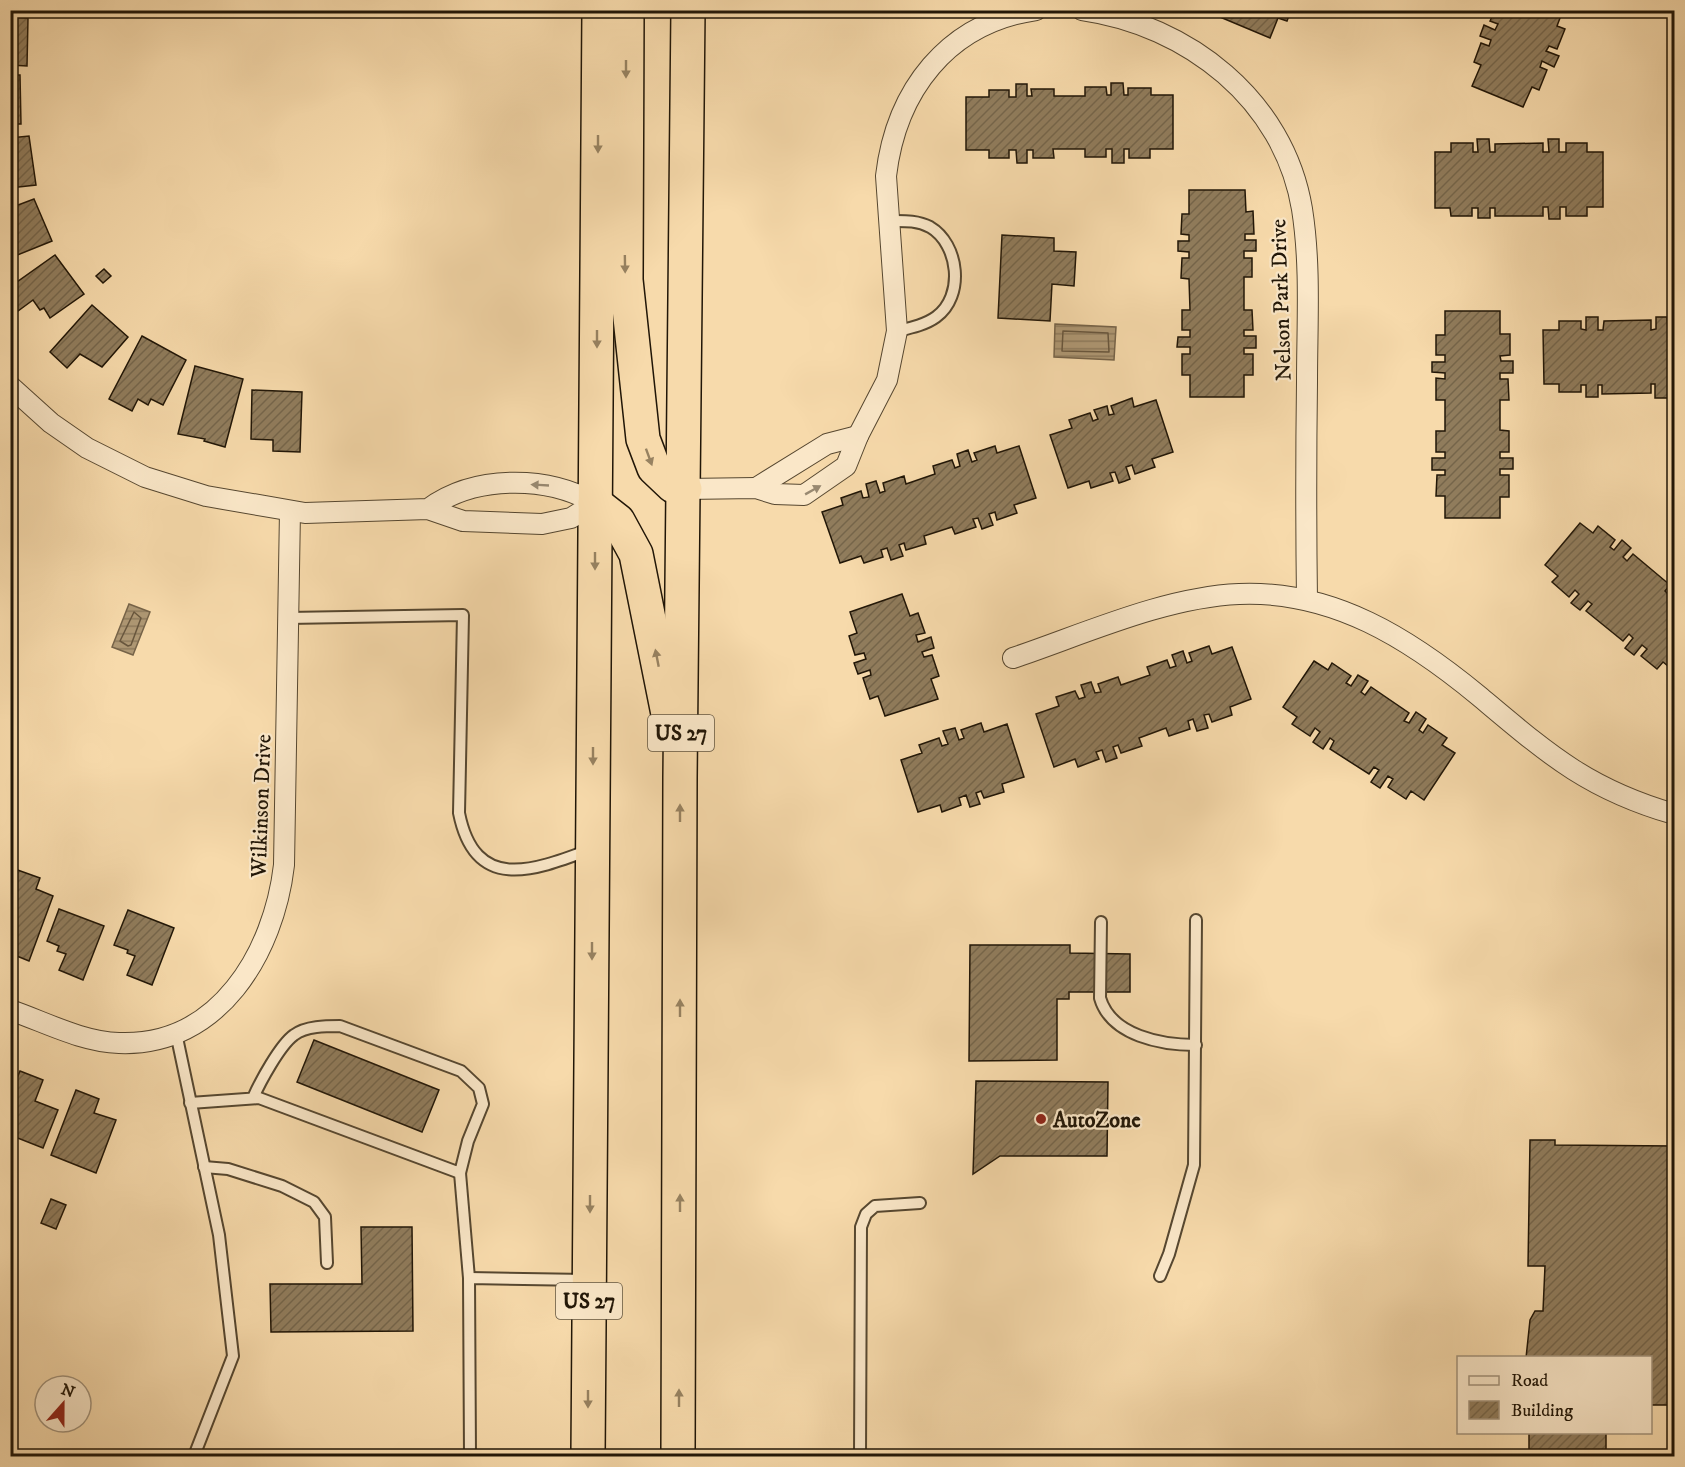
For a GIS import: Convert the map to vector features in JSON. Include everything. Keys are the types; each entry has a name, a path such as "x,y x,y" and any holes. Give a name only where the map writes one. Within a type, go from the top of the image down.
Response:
{"highway":[{"name":"US 27","path":"588,1456 599,10"},
{"path":"627,10 626,280 643,439 654,468 673,486 685,489"},
{"name":"US 27","path":"678,1456 688,10"},
{"path":"595,503 618,521 636,554 681,778"}],"street":[{"path":"685,489 756,488 775,494 804,495 846,466 858,436 887,380 897,331 886,176 889,151 903,107 914,88 942,54 960,40 998,20 1036,10"},
{"name":"Nelson Park Drive","path":"1082,10 1126,19 1152,28 1216,66 1251,99 1267,121 1289,163 1302,208 1308,269 1307,600"},
{"path":"10,386 51,423 87,448 125,469 186,491 290,511 320,514 428,509 462,521 542,524 571,518 595,503"},
{"path":"756,488 827,444 858,436"},
{"path":"428,509 455,492 484,485 554,486 595,503"},
{"name":"Wilkinson Drive","path":"10,1010 104,1042 147,1042 176,1033 204,1019 241,983 260,952 279,901 284,865 290,511"},
{"path":"1013,658 1190,601 1239,594 1307,600 1369,621 1419,648 1544,751 1589,782 1638,803 1674,814"}],"lane":[{"path":"888,221 919,223 938,234 951,251 955,271 951,294 938,316 923,324 897,331"},
{"path":"288,618 463,615 459,813 464,836 481,859 504,871 529,869 593,849"},
{"path":"1160,1276 1169,1254 1194,1165 1196,920"},
{"path":"1101,922 1100,998 1103,1009 1111,1018 1142,1036 1174,1045 1196,1045"},
{"path":"253,1098 263,1076 294,1035 320,1026 340,1026 461,1071 479,1088 483,1104 468,1141 460,1173 470,1278 470,1456"},
{"path":"176,1033 219,1235 233,1356 195,1456"},
{"path":"190,1103 253,1098 460,1173"},
{"path":"204,1167 228,1169 282,1186 314,1202 325,1217 327,1263"},
{"path":"860,1456 860,1275 863,1220 875,1206 920,1203"},
{"path":"470,1278 589,1281"}],"water":[{"path":"1055,324 1116,327 1114,360 1054,357"},
{"path":"129,604 150,612 133,655 112,647"}],"building":[{"path":"1222,10 1291,10 1287,21 1278,18 1270,38 1220,17"},
{"path":"1495,10 1563,10 1557,26 1565,29 1557,49 1549,46 1546,51 1559,56 1554,67 1542,61 1540,67 1547,70 1539,90 1532,87 1523,107 1472,86 1481,65 1474,62 1481,43 1489,46 1491,40 1480,36 1484,25 1495,30 1498,24 1490,21"},
{"path":"10,17 28,18 27,66 10,65"},
{"path":"10,75 20,75 21,124 10,124"},
{"path":"1111,83 1123,83 1124,95 1128,95 1128,88 1151,88 1151,95 1173,95 1173,149 1150,149 1150,158 1129,158 1129,149 1124,149 1124,163 1112,163 1112,149 1106,149 1106,157 1085,157 1085,149 1053,149 1054,158 1033,158 1033,150 1027,150 1027,163 1017,163 1016,150 1009,150 1009,158 989,158 989,150 966,150 966,97 989,97 989,90 1009,90 1009,97 1016,97 1016,84 1027,84 1027,96 1032,96 1031,89 1054,89 1054,96 1085,96 1085,87 1106,87 1107,95 1111,95"},
{"path":"29,136 36,185 10,188 10,138"},
{"path":"1477,139 1489,139 1490,152 1495,152 1495,144 1543,143 1543,152 1549,152 1548,139 1559,139 1559,152 1566,152 1566,143 1587,143 1587,152 1603,152 1603,207 1587,207 1587,216 1566,216 1566,207 1560,207 1560,219 1549,219 1548,207 1543,207 1543,216 1495,216 1495,208 1490,208 1490,218 1478,218 1478,208 1472,208 1472,216 1451,216 1450,208 1435,208 1435,152 1451,152 1451,143 1473,143 1473,152 1478,152"},
{"path":"1189,190 1245,190 1246,212 1253,211 1254,234 1245,234 1245,240 1256,240 1256,251 1244,251 1244,258 1252,258 1252,277 1244,277 1244,310 1252,310 1253,330 1244,330 1244,336 1256,336 1256,348 1244,348 1244,354 1253,354 1253,375 1244,375 1244,397 1190,397 1190,375 1182,375 1182,354 1190,354 1190,347 1177,347 1178,337 1190,337 1190,330 1182,330 1182,310 1190,310 1189,279 1181,278 1182,258 1189,258 1189,252 1178,251 1178,241 1189,241 1189,235 1181,234 1182,214 1189,214"},
{"path":"34,199 52,241 10,258 10,208"},
{"path":"1002,235 1054,238 1054,251 1076,252 1074,286 1052,284 1050,321 998,318"},
{"path":"55,255 84,294 50,318 44,308 40,310 33,300 18,311 10,301 10,287"},
{"path":"104,269 111,276 103,283 96,276"},
{"path":"92,305 128,337 102,367 80,354 67,368 50,352"},
{"path":"1445,311 1500,311 1500,334 1510,334 1510,355 1500,356 1501,361 1513,361 1513,373 1500,373 1500,379 1508,379 1509,400 1500,400 1500,430 1509,431 1509,452 1500,452 1500,458 1513,458 1513,469 1500,469 1500,475 1509,475 1509,497 1500,497 1500,518 1445,518 1445,496 1436,496 1437,475 1445,475 1445,470 1432,470 1432,458 1445,458 1445,452 1436,452 1436,431 1445,431 1445,400 1436,400 1436,378 1445,379 1445,373 1432,372 1432,362 1445,362 1445,355 1436,355 1436,335 1445,335"},
{"path":"1586,317 1598,317 1598,330 1603,330 1604,321 1651,320 1651,330 1656,329 1656,317 1667,317 1668,330 1674,330 1674,392 1673,384 1668,384 1668,398 1655,398 1655,384 1651,384 1651,393 1602,394 1602,385 1598,385 1598,397 1586,397 1586,385 1581,385 1581,392 1559,392 1559,384 1544,384 1543,330 1559,330 1559,321 1581,321 1581,329 1586,330"},
{"path":"142,336 186,360 163,405 151,399 148,405 138,399 132,411 109,399"},
{"path":"195,366 243,379 225,447 204,441 205,439 178,434"},
{"path":"252,390 302,392 300,452 273,451 273,440 251,439"},
{"path":"1132,398 1134,407 1156,400 1173,452 1152,459 1155,467 1135,474 1132,465 1126,467 1130,479 1125,481 1119,483 1115,472 1110,473 1113,481 1091,488 1089,481 1068,488 1050,435 1072,428 1069,420 1090,413 1093,421 1098,419 1094,410 1107,406 1109,415 1114,414 1111,406"},
{"path":"995,446 997,453 1019,446 1036,498 1014,505 1017,513 997,520 995,512 989,514 993,525 982,529 978,518 973,519 976,527 955,534 952,527 924,536 926,544 906,550 904,543 899,545 903,556 891,560 887,548 881,550 883,557 864,563 861,556 840,563 822,512 843,505 841,498 861,491 863,498 869,497 866,484 876,481 880,493 885,491 883,483 904,476 906,484 935,474 933,466 952,460 955,468 960,466 957,454 968,450 972,462 977,460 974,453"},
{"path":"1580,523 1593,533 1598,526 1615,540 1610,547 1614,550 1622,540 1631,548 1623,557 1627,561 1633,554 1670,585 1665,591 1668,594 1674,587 1674,671 1663,662 1657,669 1641,656 1647,649 1642,645 1634,655 1625,648 1633,638 1629,634 1623,641 1586,611 1592,604 1588,601 1580,610 1571,603 1579,594 1575,590 1569,597 1552,582 1558,576 1545,565"},
{"path":"902,594 910,616 918,613 925,633 916,635 918,642 931,637 934,648 922,652 924,657 932,655 939,676 931,679 938,699 885,716 878,696 870,699 863,678 871,675 870,670 858,674 854,663 866,659 864,653 855,655 849,636 857,633 850,612"},
{"path":"1209,646 1212,654 1232,647 1251,699 1230,707 1232,715 1212,722 1209,714 1204,715 1208,728 1197,731 1193,719 1188,721 1190,729 1169,736 1166,728 1139,738 1142,746 1121,753 1118,745 1113,747 1117,758 1106,762 1102,750 1096,752 1099,759 1078,767 1075,759 1054,767 1036,714 1059,706 1056,697 1075,691 1079,699 1085,697 1081,685 1091,682 1095,693 1101,692 1098,684 1118,677 1121,685 1150,675 1147,667 1167,660 1170,668 1176,666 1172,655 1183,651 1187,663 1192,661 1189,653"},
{"path":"1314,661 1328,670 1332,663 1351,676 1346,683 1351,686 1358,675 1368,681 1361,692 1365,695 1371,687 1409,713 1404,721 1409,723 1416,712 1426,719 1419,730 1423,733 1428,725 1447,738 1442,745 1455,753 1424,800 1411,791 1406,799 1388,787 1393,779 1388,776 1380,788 1371,782 1379,770 1374,767 1369,774 1330,749 1334,741 1330,738 1323,749 1313,742 1320,732 1315,728 1310,736 1292,724 1297,717 1283,707"},
{"path":"981,723 984,732 1007,724 1024,777 1002,784 1004,792 984,798 981,791 976,793 980,804 970,807 966,795 959,798 961,805 942,812 940,805 918,812 901,760 922,753 919,745 939,738 942,746 948,744 943,731 955,728 959,740 964,738 961,730"},
{"path":"12,868 40,878 36,889 53,896 29,961 12,954 14,949 10,947"},
{"path":"59,909 104,926 83,980 59,970 66,954 57,951 59,946 47,941"},
{"path":"128,910 174,928 152,985 127,975 135,956 127,953 128,950 114,945"},
{"path":"970,945 1070,945 1070,953 1130,954 1130,992 1069,992 1069,999 1057,999 1057,1060 969,1061"},
{"path":"314,1040 439,1090 422,1132 297,1082"},
{"path":"20,1071 43,1080 35,1101 58,1110 43,1148 10,1135 10,1095"},
{"name":"AutoZone","path":"976,1081 1108,1082 1107,1156 1000,1156 973,1174"},
{"path":"76,1090 99,1099 94,1113 116,1120 96,1173 51,1155"},
{"path":"1530,1140 1555,1140 1555,1145 1674,1146 1674,1405 1652,1405 1652,1356 1526,1356 1530,1320 1535,1311 1543,1311 1545,1266 1528,1266"},
{"path":"51,1199 66,1205 56,1229 41,1223"},
{"path":"361,1227 412,1227 413,1331 271,1332 270,1284 362,1284"},
{"path":"1529,1434 1606,1434 1606,1456 1529,1456"}],"place":[{"name":"AutoZone","path":"1041,1119"}]}
